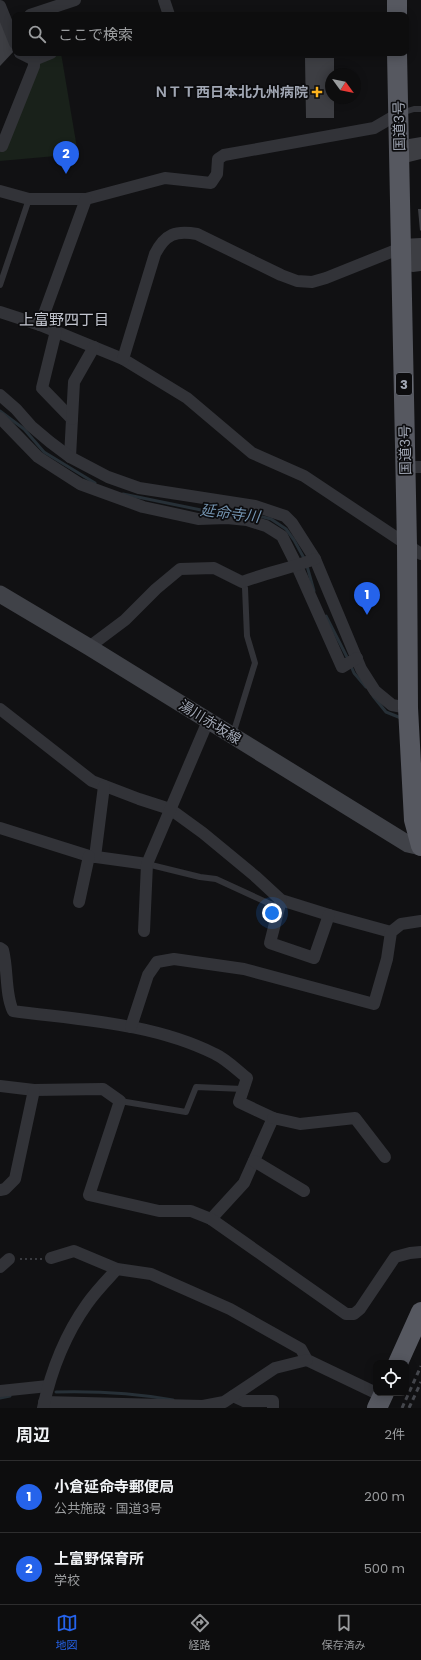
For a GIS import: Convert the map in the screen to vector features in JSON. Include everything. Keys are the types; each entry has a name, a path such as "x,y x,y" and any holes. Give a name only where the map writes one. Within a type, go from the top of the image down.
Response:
{"highway":[{"path":"397,0 397,12"},
{"name":"国道3号","path":"397,56 401,248 413,467 414,550 408,718 414,820 421,847"},
{"path":"399,1360 421,1312"}],"main road":[{"name":"湯川赤坂線","path":"0,594 89,647 408,844 421,847"}],"street":[{"path":"39,12 75,0"},
{"path":"164,0 168,12"},
{"path":"0,6 10,22"},
{"path":"26,56 34,60 44,56"},
{"path":"1,146 34,67 34,60"},
{"path":"0,191 28,199 86,199 165,178 210,183 217,174 218,159 224,155 374,128 398,114"},
{"path":"40,325 86,199"},
{"path":"124,359 155,254 167,237 176,233 185,232 197,234 281,276 297,281 312,282 326,278 401,248"},
{"path":"0,312 40,325 124,359 187,398 252,453 304,476 414,550"},
{"path":"56,332 42,388 72,419"},
{"path":"70,457 74,382 94,347"},
{"path":"0,395 16,409 31,426 70,457 108,477 139,488 255,506 285,516 292,523 315,559 361,669 375,691 408,718"},
{"path":"16,409 2,426 38,457 80,484 128,502 158,511 198,519 227,518 247,520 266,526 282,536 342,667 356,658"},
{"path":"158,511 165,492"},
{"path":"89,647 125,620 156,589 180,569 214,568 242,582 268,572 296,566 315,559"},
{"path":"316,609 334,603"},
{"path":"0,709 92,781 170,809 203,833 255,876 280,904 329,915 391,932"},
{"path":"144,931 147,864 208,721"},
{"path":"79,902 92,857 104,786"},
{"path":"0,828 92,857 147,864"},
{"path":"280,904 270,943 314,958 329,915"},
{"path":"131,1027 148,975 157,962 174,959 244,969 374,1004 387,959 391,932 401,924 421,921"},
{"path":"0,948 3,950 7,965 10,1004 13,1011 131,1027 171,1036 216,1054 247,1078 239,1102 273,1118 300,1124 355,1118 385,1158"},
{"path":"0,1086 34,1090 103,1089 120,1101 89,1195 159,1211 191,1211 211,1219 346,1314 354,1314 360,1309 395,1257 410,1252 421,1252"},
{"path":"0,1190 5,1189 15,1179 34,1090"},
{"path":"211,1219 244,1183 273,1118"},
{"path":"254,1161 304,1191"},
{"path":"51,1258 74,1251 117,1269 151,1274 230,1310 302,1349 307,1360 379,1397"},
{"path":"117,1269 87,1303 66,1338 48,1386 43,1405 203,1406 224,1402 275,1368 307,1360"},
{"path":"0,1391 48,1386"},
{"path":"233,1396 244,1401 273,1401 273,1408"}],"lane":[{"path":"398,114 414,109 421,109"},
{"path":"0,285 28,199"},
{"path":"233,736 255,663 247,636 245,588 242,582"},
{"path":"147,864 200,877 216,879 280,904"},
{"path":"120,1101 186,1112 196,1087 243,1090"}],"path":[{"path":"4,1263 51,1258"}],"shaded area":[{"path":"49,56 62,56 78,154 0,161 0,148 34,60"}],"building":[{"path":"0,7 12,36 12,53 0,66"},
{"path":"305,58 334,58 334,68 325,68 325,104 334,104 334,118 306,118"},
{"path":"421,137 421,159 409,162 409,139"},
{"path":"418,209 421,209 420,231"},
{"path":"421,238 421,271 413,272 401,270 401,239"}],"waterway":[{"name":"延命寺川","path":"0,411 24,429 44,452 95,483"},
{"name":"延命寺川","path":"123,494 211,512 239,511 271,519 286,529 305,560"},
{"name":"延命寺川","path":"307,566 314,591"},
{"name":"延命寺川","path":"326,616 348,659"},
{"name":"延命寺川","path":"351,666 354,673 366,687"},
{"name":"延命寺川","path":"373,696 386,712 401,718"},
{"path":"56,1392 114,1393 173,1400"},
{"path":"0,1398 10,1396"}],"railway":[{"path":"402,1408 421,1366"},
{"path":"409,1408 421,1382"}],"place":[{"name":"ＮＴＴ西日本北九州病院","path":"317,92"},
{"name":"上富野保育所","path":"66,174"},
{"name":"小倉延命寺郵便局","path":"367,615"}],"district":[{"name":"上富野四丁目","path":"64,319"}]}
